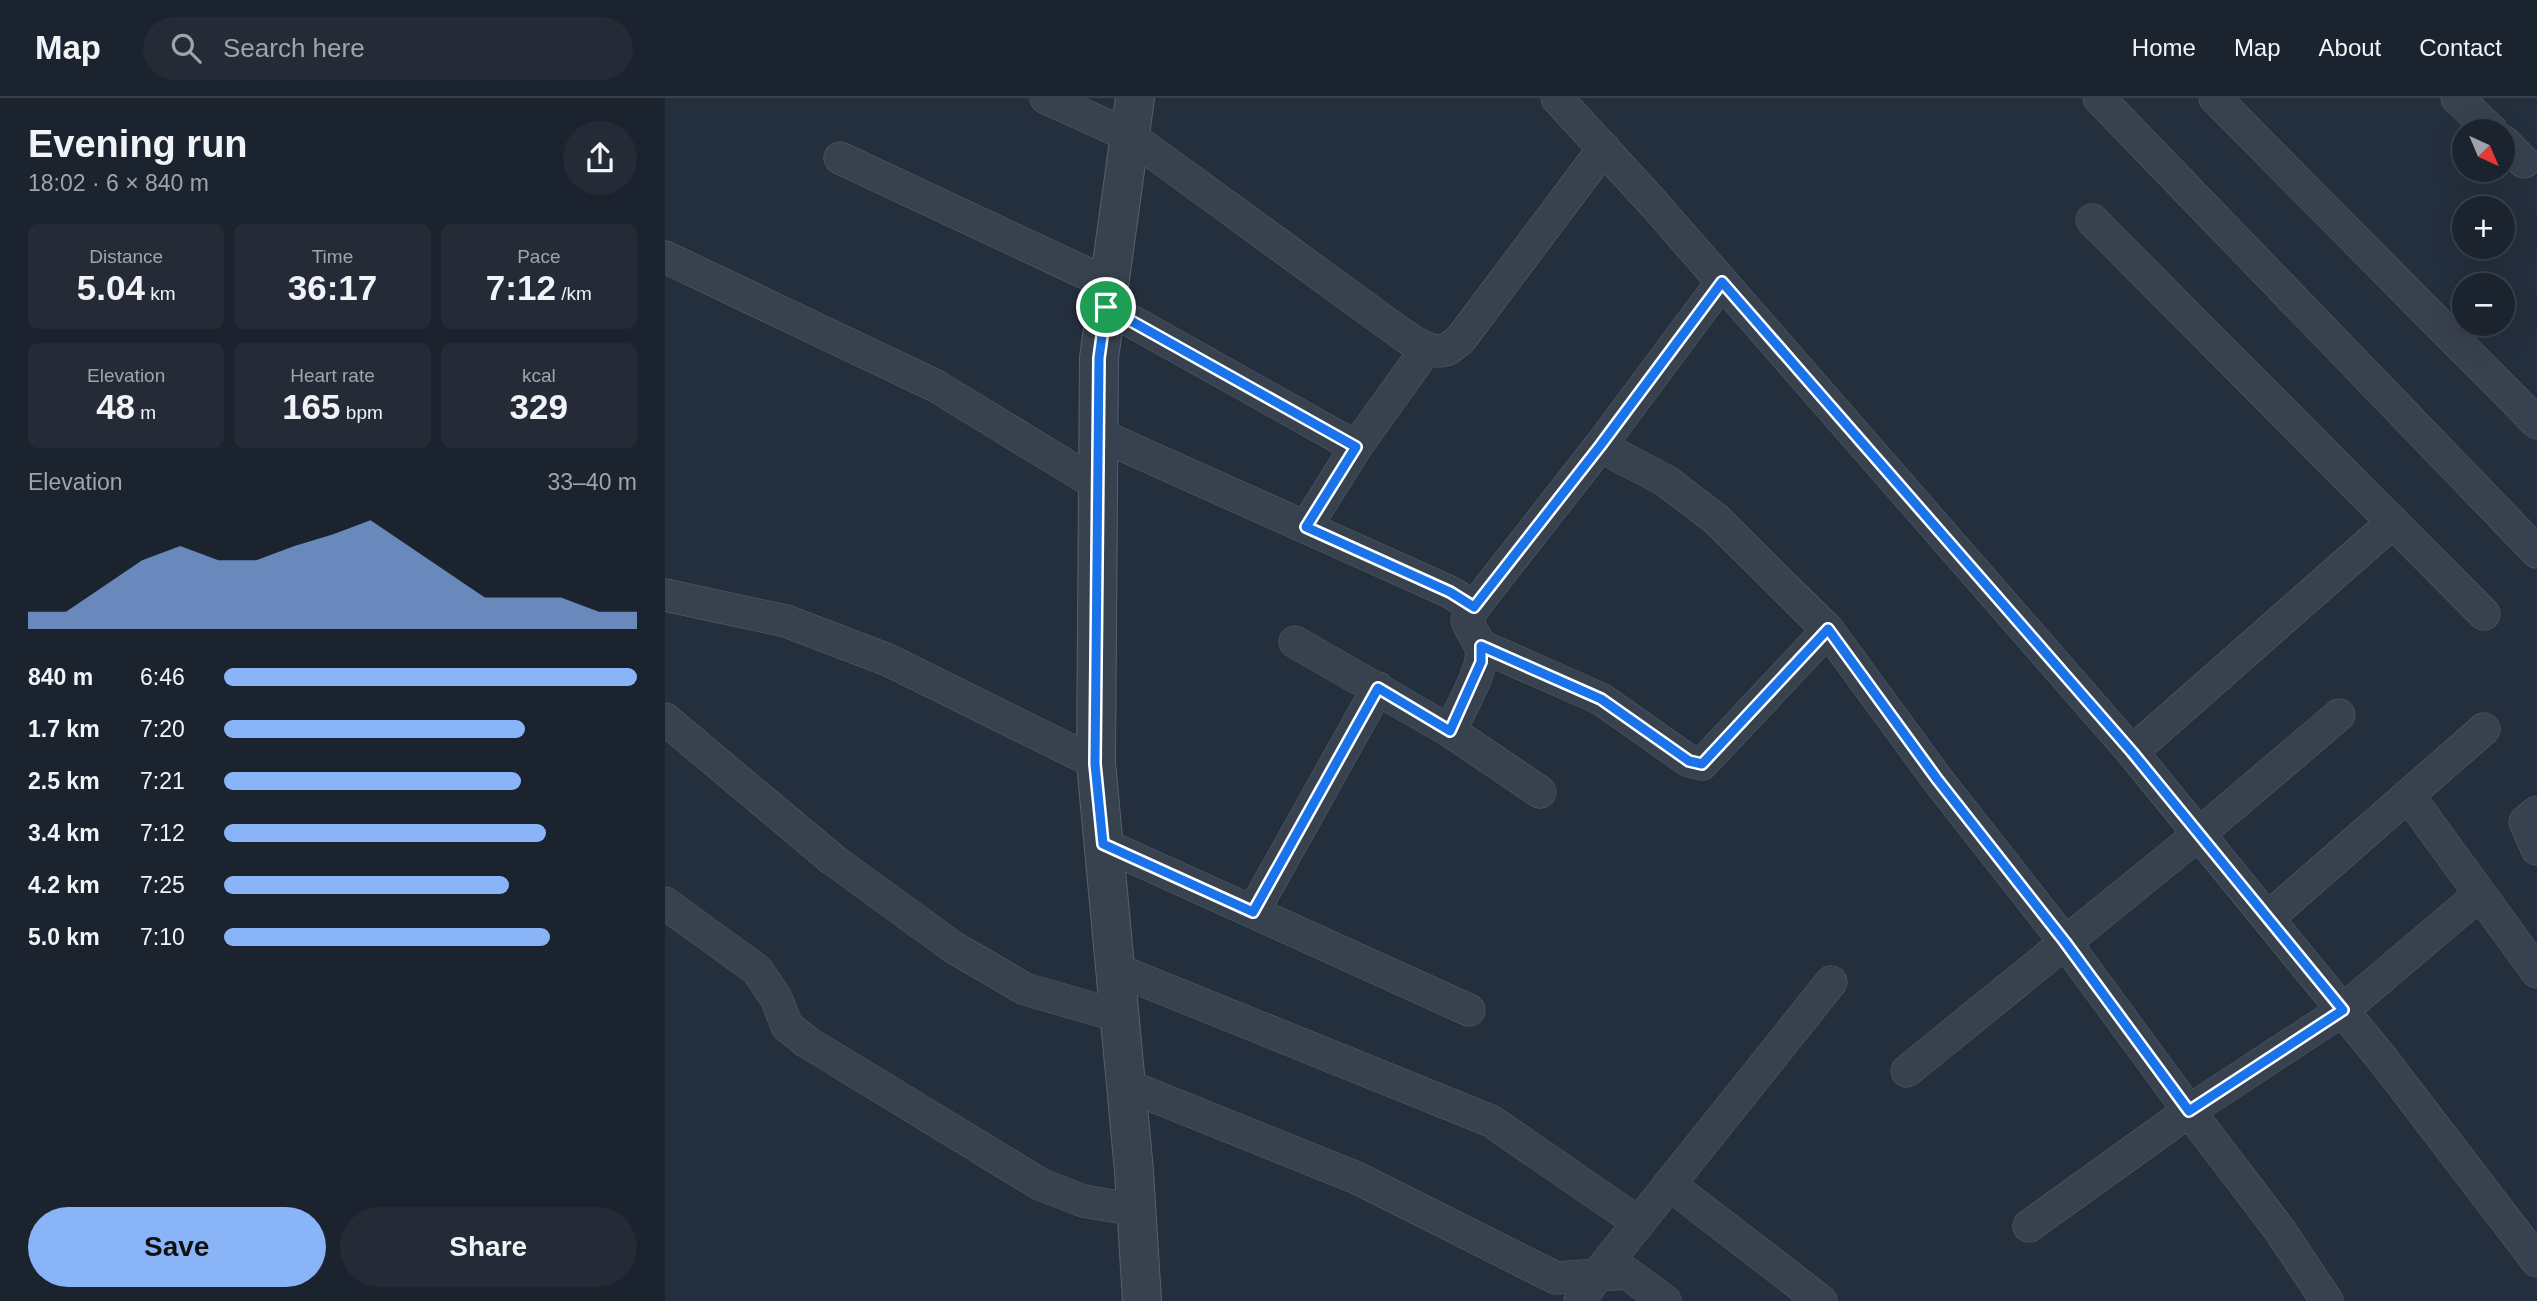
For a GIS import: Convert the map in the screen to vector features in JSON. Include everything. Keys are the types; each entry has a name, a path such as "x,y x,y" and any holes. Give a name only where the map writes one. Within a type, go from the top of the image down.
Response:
{"street":[{"path":"1046,98 1130,136 1418,345 1445,350 1460,340 1604,148"},
{"path":"1135,98 1099,358 1095,764 1126,1085 1142,1301"},
{"path":"1557,98 1722,282 2132,752 2384,1061 2537,1261"},
{"path":"2099,98 2537,552"},
{"path":"2215,98 2537,423"},
{"path":"2457,98 2479,119"},
{"path":"840,158 1107,295 1356,447"},
{"path":"2092,220 2484,614"},
{"path":"665,257 936,386 1098,485"},
{"path":"1722,282 1600,446 1474,607 1467,620 1471,633 1481,646 1601,699 1689,761 1702,764 1828,629"},
{"path":"1306,527 1356,447 1427,348"},
{"path":"1098,434 1450,592 1474,607"},
{"path":"1600,446 1666,481 1716,519 1828,629 1937,779 2065,942 2279,1229 2327,1301"},
{"path":"2132,752 2393,522"},
{"path":"665,595 786,621 888,660 1095,764"},
{"path":"1295,642 1450,731 1540,792"},
{"path":"1450,731 1481,662 1481,646"},
{"path":"1253,912 1378,688"},
{"path":"1907,1071 2199,834 2339,715"},
{"path":"665,719 832,859 953,947 1025,989 1119,1016"},
{"path":"2267,919 2484,729"},
{"path":"2408,795 2537,972"},
{"path":"2537,812 2525,822 2537,849"},
{"path":"1103,844 1469,1010"},
{"path":"2029,1226 2189,1111 2343,1010 2480,894"},
{"path":"665,903 757,970 772,991 787,1026 807,1042 1040,1184 1083,1201 1136,1210"},
{"path":"1115,969 1491,1121 1639,1223"},
{"path":"1588,1288 1831,982"},
{"path":"1126,1085 1356,1178 1556,1278 1588,1288 1627,1273 1665,1301"},
{"path":"1669,1184 1821,1301"}],"route":[{"path":"1722,282 2132,752 2343,1010 2189,1111 2065,942 1937,779 1828,629 1702,764 1689,761 1601,699 1481,646 1481,662 1450,731 1378,688 1253,912 1103,844 1095,764 1099,358 1106,307 1356,447 1306,527 1450,592 1474,607 1600,446 1722,282"}]}
